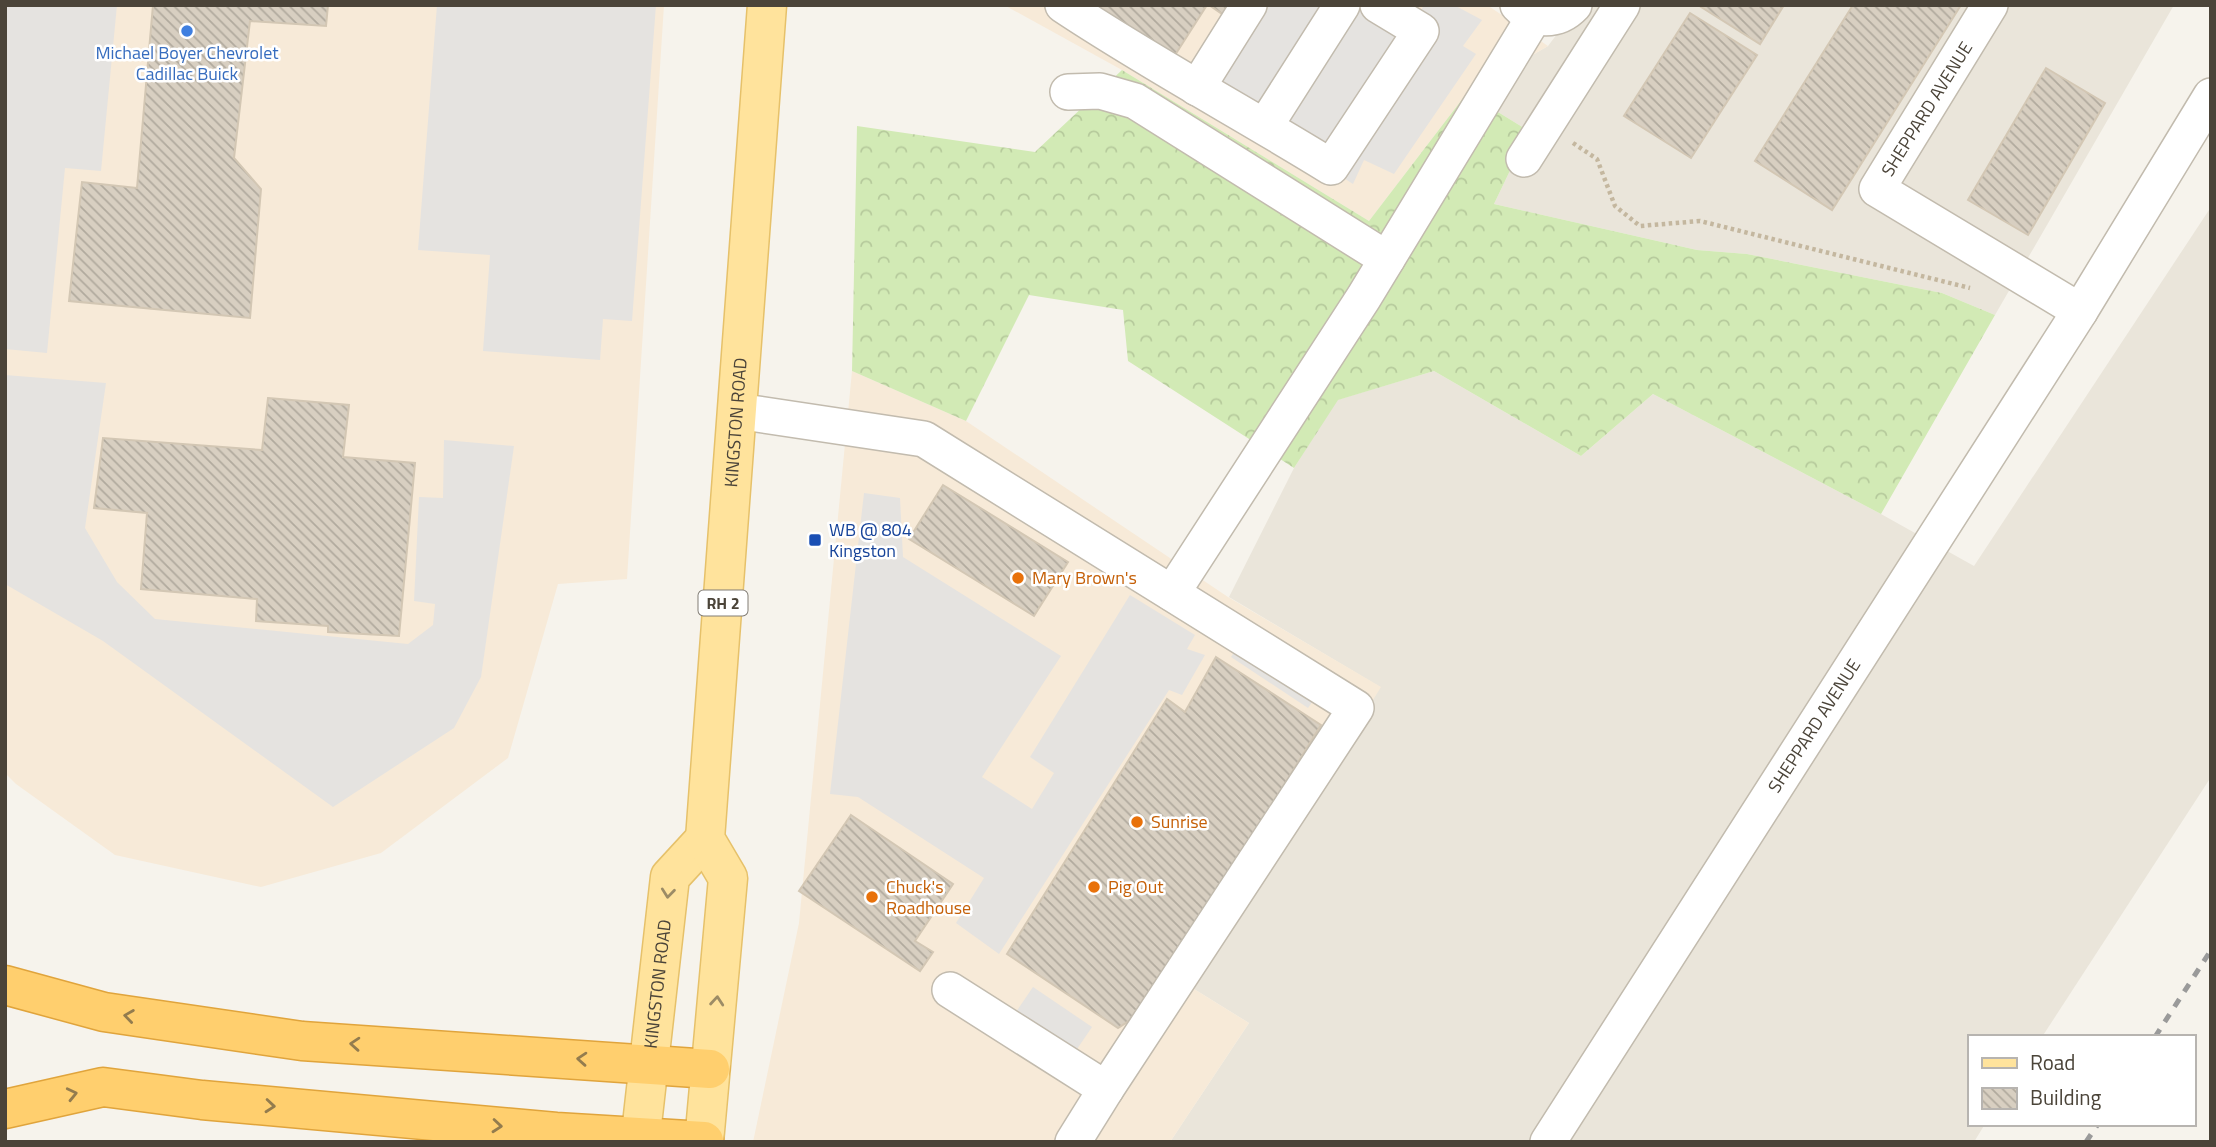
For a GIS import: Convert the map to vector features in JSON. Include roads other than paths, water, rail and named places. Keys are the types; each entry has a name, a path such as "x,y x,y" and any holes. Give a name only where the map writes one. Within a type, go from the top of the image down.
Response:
{"highway":[{"path":"5,985 104,1012 302,1041 710,1069"},
{"path":"5,1109 103,1087 202,1100 640,1139 704,1142"}],"main road":[{"name":"KINGSTON ROAD","path":"640,1139 670,877 705,839 767,5"},
{"path":"704,1142 728,878 705,839"}],"street":[{"path":"1063,5 1125,47 1265,126 1331,167 1421,31 1378,5"},
{"path":"1197,88 1249,5"},
{"path":"1265,126 1342,5"},
{"path":"1172,593 1387,259 1526,11 1546,18 1558,16 1574,5 1615,16 1524,159"},
{"name":"SHEPPARD AVENUE","path":"1990,5 1877,189 2080,310"},
{"path":"1068,92 1100,91 1135,101 1387,259"},
{"name":"SHEPPARD AVENUE","path":"1548,1142 2080,310 2211,96"},
{"path":"737,411 924,439 1356,708 1073,1142"},
{"path":"950,990 1106,1089"}],"railway":[{"path":"2156,1035 2211,950"},
{"path":"2086,1142 2097,1126"}],"place":[{"name":"Michael Boyer Chevrolet Cadillac Buick","path":"187,31"},
{"name":"WB @ 804 Kingston","path":"815,540"},
{"name":"Mary Brown's","path":"1018,578"},
{"name":"Sunrise","path":"1137,822"},
{"name":"Pig Out","path":"1094,887"},
{"name":"Chuck's Roadhouse","path":"872,897"}]}
